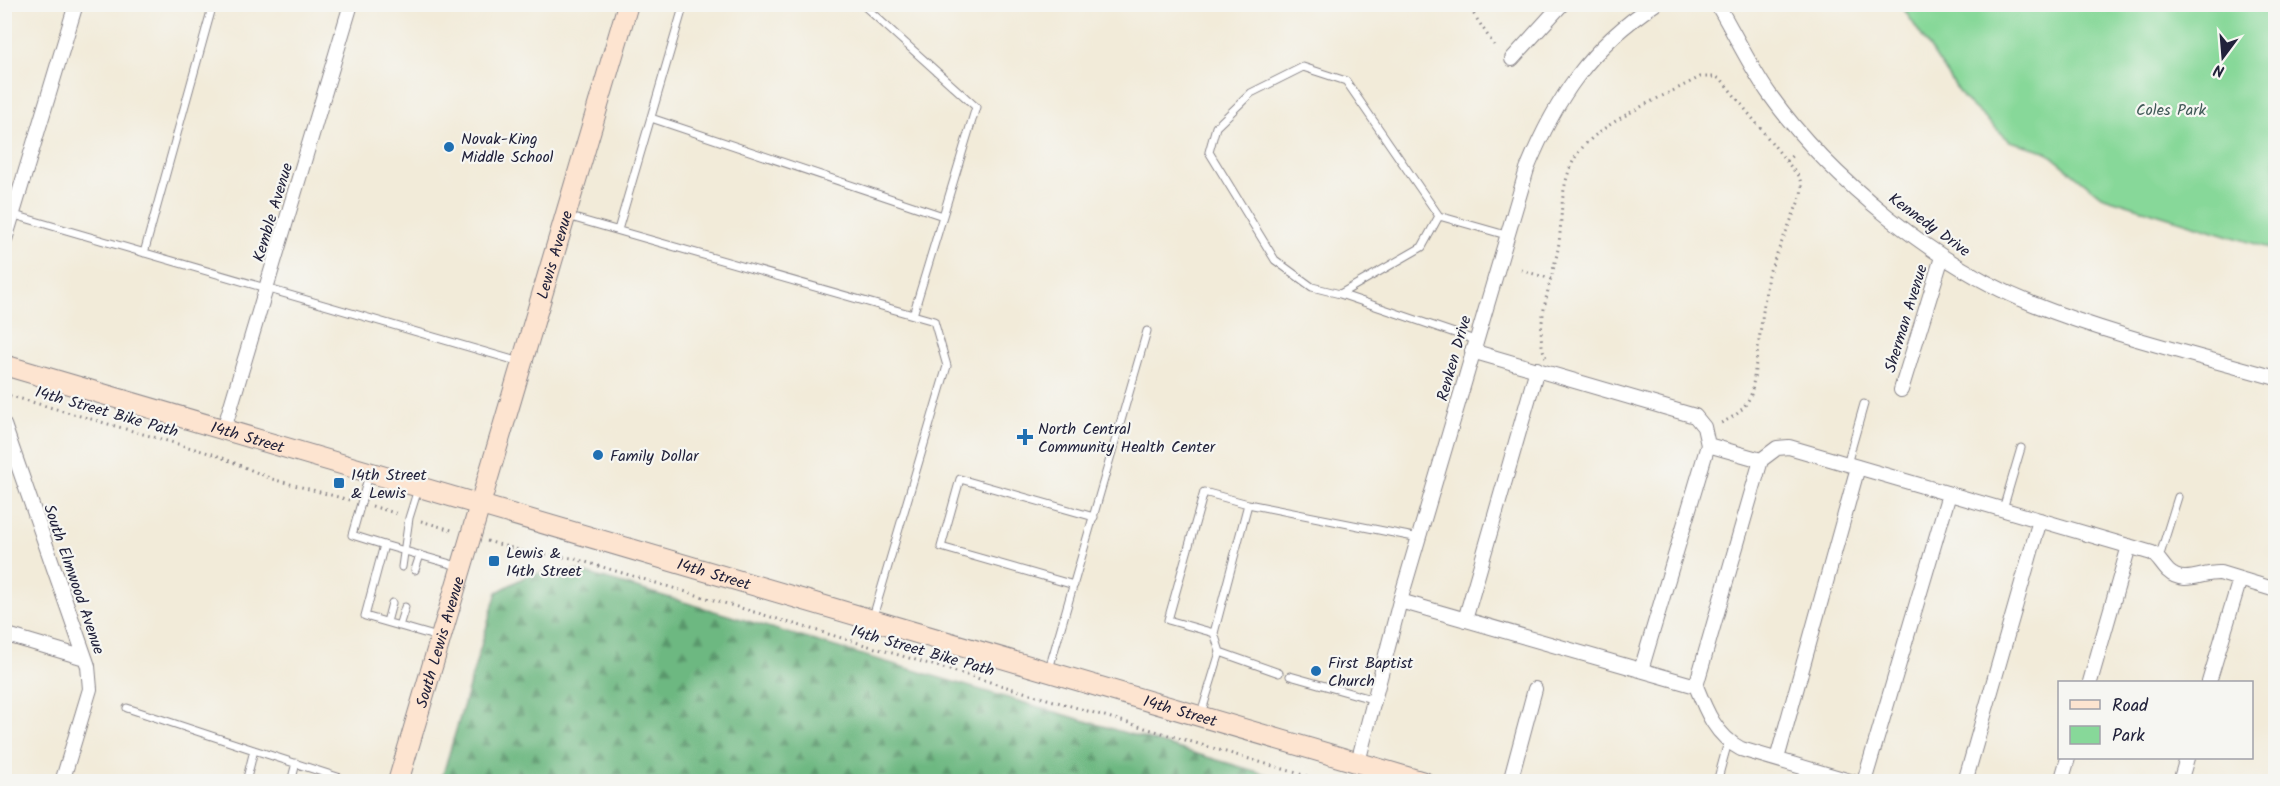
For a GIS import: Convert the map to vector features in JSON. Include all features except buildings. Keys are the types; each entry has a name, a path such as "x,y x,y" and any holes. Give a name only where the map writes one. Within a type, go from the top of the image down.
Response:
{"street":[{"path":"4,243 9,214 76,4"},
{"name":"Kemble Avenue","path":"224,429 351,4"},
{"name":"Lewis Avenue","path":"479,505 628,4"},
{"path":"1512,59 1562,4"},
{"name":"Renken Drive","path":"1358,762 1400,601 1506,235 1543,128 1569,84 1596,52 1655,4"},
{"name":"Kennedy Drive","path":"1718,4 1769,94 1812,147 1868,199 1942,257 2031,303 2090,324 2276,378"},
{"name":"Sherman Avenue","path":"1901,390 1942,257"},
{"path":"1474,346 1537,369 1695,416 1704,427 1708,445 1641,670"},
{"name":"14th Street","path":"5,369 224,429 1424,782"},
{"path":"1465,620 1537,369"},
{"name":"South Elmwood Avenue","path":"4,425 85,658 90,689 62,782"},
{"path":"1708,445 1761,460"},
{"path":"1853,782 1741,749 1728,742 1714,725 1696,686 1761,460 1777,448 1789,447 2129,546 2159,558 2169,572 2179,578 2192,579 2211,573 2276,590"},
{"path":"1777,759 1852,466"},
{"path":"1864,782 1949,494"},
{"name":"South Lewis Avenue","path":"398,782 479,505"},
{"path":"1965,782 2040,520"},
{"path":"2090,681 2129,546"},
{"path":"2209,681 2240,579"},
{"path":"1400,601 1696,686"},
{"path":"4,634 85,658"},
{"path":"1510,782 1535,689"},
{"path":"2061,782 2068,759"},
{"path":"2180,782 2187,759"}],"lane":[{"path":"144,253 213,4"},
{"path":"618,230 684,4"},
{"path":"861,4 976,107 913,315"},
{"path":"1474,346 1340,294 1312,287 1275,260 1209,152 1216,127 1251,93 1303,68 1346,81 1439,216 1506,235"},
{"path":"651,118 943,216"},
{"path":"9,214 522,363"},
{"path":"565,215 934,321 947,366 873,620"},
{"path":"1340,294 1422,247 1439,216"},
{"path":"1048,671 1148,330"},
{"path":"1852,466 1864,404"},
{"path":"2003,510 2021,448"},
{"path":"370,472 352,535 461,567"},
{"path":"1074,585 941,547 960,479 1094,517"},
{"path":"402,567 406,552 409,518 419,487"},
{"path":"1214,633 1168,620 1204,492 1248,504 1419,538"},
{"path":"2159,558 2178,497"},
{"path":"1201,716 1220,652 1214,633 1248,504"},
{"path":"384,545 365,616 440,638"},
{"path":"415,570 420,555"},
{"path":"387,622 392,603"},
{"path":"399,626 405,607"},
{"path":"1220,652 1279,673"},
{"path":"1290,676 1375,700"},
{"path":"127,708 353,782"},
{"path":"1717,782 1728,742"},
{"path":"246,782 254,750"},
{"path":"291,782 296,763"}],"path":[{"path":"1467,4 1494,45"},
{"path":"1555,361 1546,356 1542,349 1543,320 1558,248 1565,183 1581,150 1611,124 1700,77 1708,75 1722,80 1799,177 1802,186 1801,196 1767,281 1752,392 1747,405 1739,414 1717,425"},
{"path":"1786,162 1794,154"},
{"path":"1521,270 1551,279"},
{"name":"14th Street Bike Path","path":"4,394 216,455 272,479 442,527"},
{"name":"14th Street Bike Path","path":"511,549 572,558 1327,782"}],"green space":[{"name":"Coles Park","path":"1901,5 2275,5 2275,250 2101,196 2045,151 2010,141 1964,99"},
{"path":"579,571 1288,781 441,781 497,592 530,574"}],"place":[{"name":"Novak-King Middle School","path":"449,147"},
{"name":"North Central Community Health Center","path":"1025,437"},
{"name":"Family Dollar","path":"598,455"},
{"name":"14th Street & Lewis","path":"339,483"},
{"name":"Lewis & 14th Street","path":"494,561"},
{"name":"First Baptist Church","path":"1316,671"}]}
